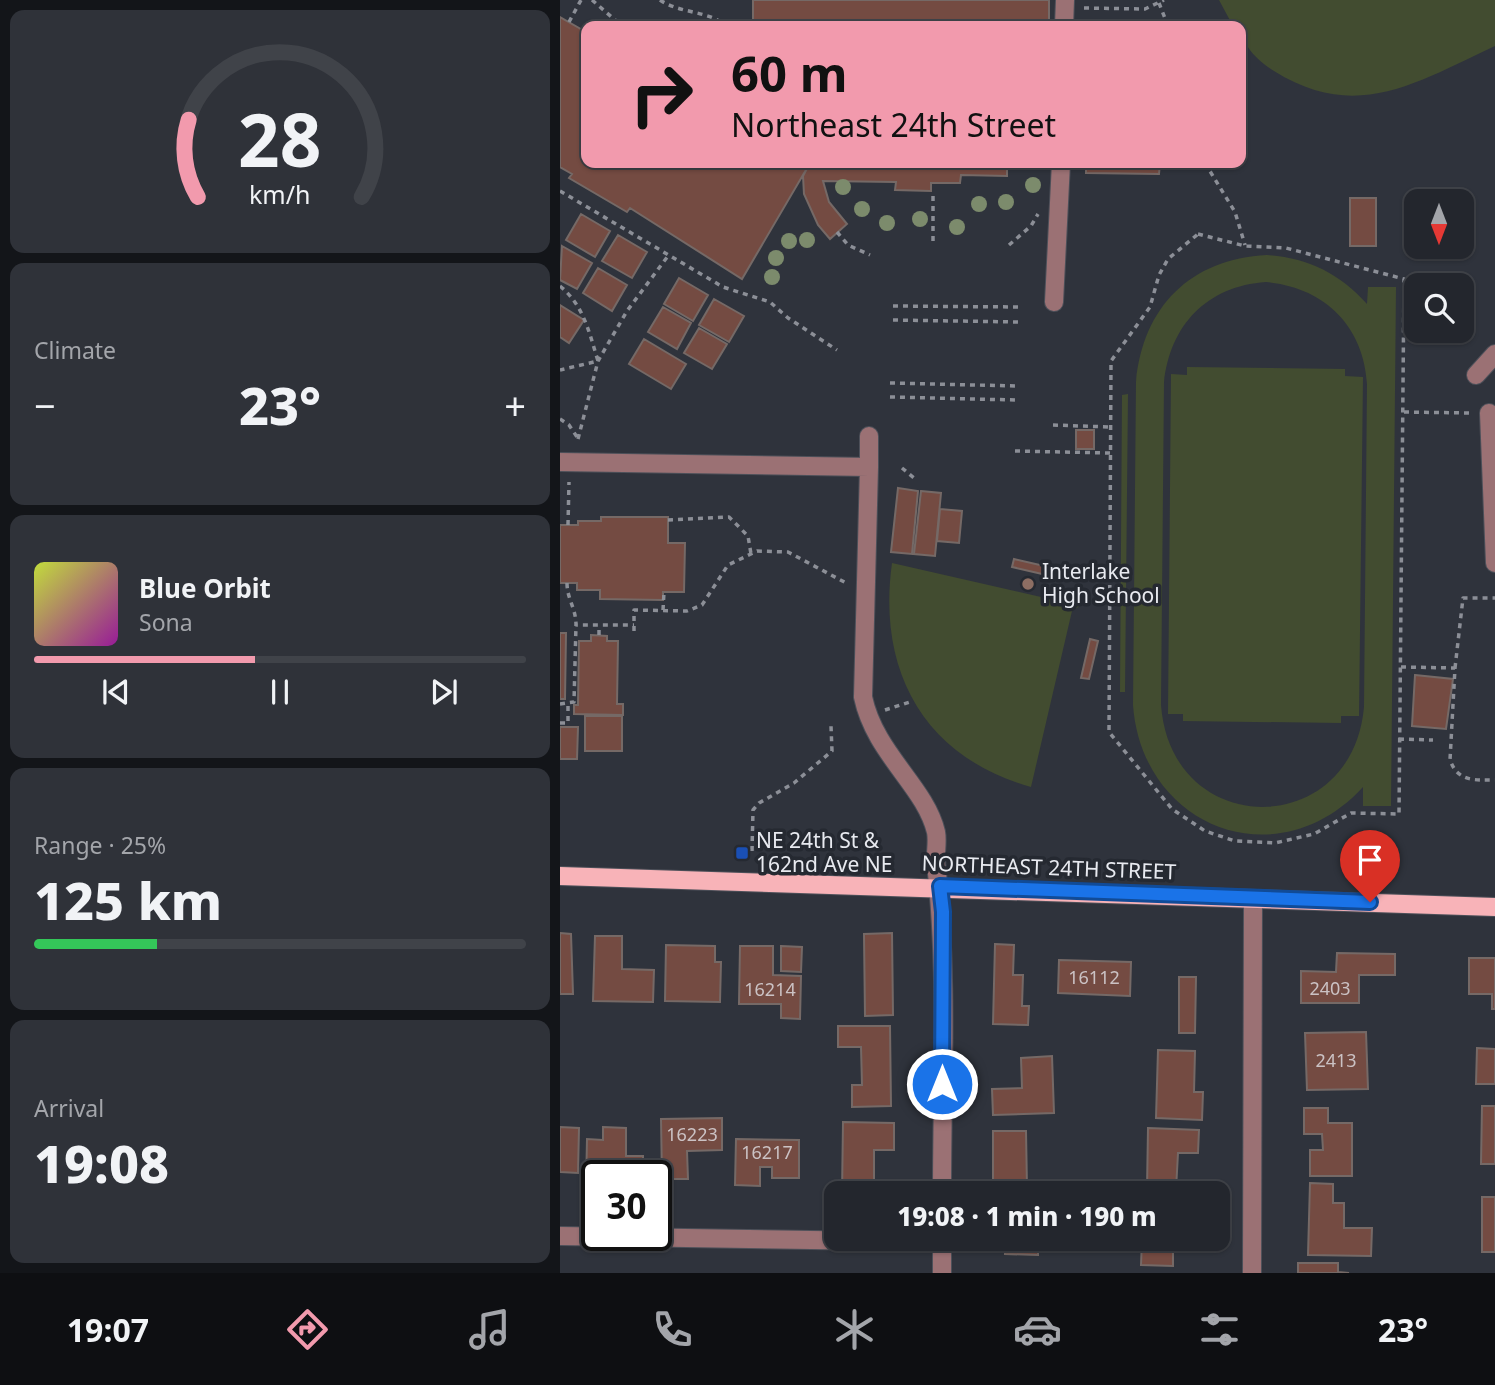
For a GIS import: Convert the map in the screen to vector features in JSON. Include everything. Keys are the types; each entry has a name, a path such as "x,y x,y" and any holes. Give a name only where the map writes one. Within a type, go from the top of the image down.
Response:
{"main road":[{"name":"NORTHEAST 24TH STREET","path":"560,876 940,886 1495,907"}],"street":[{"path":"1054,302 1061,168"},
{"path":"1476,376 1495,354"},
{"path":"1489,413 1495,563"},
{"path":"869,436 863,697 867,716 882,747 929,813 936,834 943,912 942,1181"},
{"path":"564,469 869,467"},
{"path":"1252,1273 1253,899"},
{"path":"560,1236 824,1239"},
{"path":"942,1251 942,1273"}],"path":[{"path":"569,22 582,0"},
{"path":"592,0 616,21"},
{"path":"660,0 719,21"},
{"path":"1065,11 1145,9 1162,1 1167,21"},
{"path":"1208,168 1236,212 1245,246"},
{"path":"560,191 723,287 770,302 788,318 837,350"},
{"path":"560,199 569,194"},
{"path":"933,196 933,243"},
{"path":"1009,245 1031,226 1038,215"},
{"path":"837,233 848,245 870,256"},
{"path":"1198,234 1245,246 1286,248 1404,279 1399,814 1351,813 1314,834 1275,843 1235,841 1192,824 1162,800 1109,732 1111,361 1150,307 1159,275 1168,259 1198,234"},
{"path":"560,419 569,425 578,439 598,361 627,311 668,256"},
{"path":"560,286 575,299 586,321 598,361"},
{"path":"893,306 1019,307"},
{"path":"893,320 1018,322"},
{"path":"560,370 598,361"},
{"path":"890,383 1017,386"},
{"path":"890,397 1016,400"},
{"path":"1404,412 1489,413"},
{"path":"1053,425 1110,427"},
{"path":"1015,451 1110,453"},
{"path":"902,468 915,478"},
{"path":"564,469 568,525"},
{"path":"668,520 729,517 748,536 751,554"},
{"path":"634,631 634,610 687,611 702,605 728,565 751,554 788,552 850,584"},
{"path":"560,705 574,702 576,610 567,598 567,583"},
{"path":"1103,584 1110,584"},
{"path":"663,610 664,592"},
{"path":"1495,598 1463,598 1455,668 1450,760 1454,772 1464,778 1495,780"},
{"path":"576,625 634,625"},
{"path":"598,635 599,625"},
{"path":"1401,667 1455,668"},
{"path":"883,711 913,701"},
{"path":"561,724 568,723 568,705"},
{"path":"752,851 753,810 759,803 794,783 832,751 831,726"},
{"path":"1399,738 1433,740"}],"green space":[{"path":"1219,0 1495,0 1495,46 1413,83 1386,92 1333,94 1304,86 1274,71 1247,46 1246,21 1230,21"},
{"path":"1267,255 1309,264 1334,276 1367,304 1368,287 1396,287 1391,806 1363,806 1363,787 1329,815 1292,831 1255,834 1220,827 1187,810 1161,783 1142,748 1133,705 1136,382 1140,355 1160,310 1175,292 1194,277 1215,266","holes":["1266,282 1287,285 1323,301 1337,313 1358,344 1364,363 1367,384 1364,707 1352,751 1329,782 1297,801 1262,807 1226,800 1195,781 1172,749 1161,705 1164,383 1174,343 1195,312 1209,300 1245,285"]},
{"path":"1187,367 1345,369 1345,376 1363,377 1359,716 1341,716 1341,723 1183,721 1183,714 1168,714 1171,374 1187,375"},
{"path":"1128,394 1125,692 1120,692 1122,395"},
{"path":"892,563 1067,603 1082,596 1086,602 1072,611 1031,787 994,773 962,755 936,731 916,704 901,673 892,639 889,602"}],"building":[{"path":"753,0 1049,0 1049,21 753,21"},
{"path":"560,17 581,29 581,168 807,168 742,279 630,208 627,212 569,178 572,174 560,167"},
{"path":"807,168 1007,168 1007,176 961,175 960,183 931,183 931,191 895,190 896,182 823,181 829,202 847,224 830,239 818,225 804,194 803,176"},
{"path":"1086,168 1160,168 1159,174 1086,173"},
{"path":"1350,198 1376,198 1376,246 1350,246"},
{"path":"581,214 610,231 595,257 566,240"},
{"path":"618,235 647,252 632,278 602,261"},
{"path":"562,246 592,263 577,289 560,280"},
{"path":"598,268 627,285 612,311 583,293"},
{"path":"679,278 708,295 693,321 664,304"},
{"path":"714,299 744,316 729,342 699,325"},
{"path":"560,305 584,320 569,343 560,337"},
{"path":"663,307 691,323 677,349 648,332"},
{"path":"699,328 727,344 712,369 684,353"},
{"path":"644,339 686,364 671,389 629,364"},
{"path":"1076,430 1094,430 1094,449 1076,449"},
{"path":"898,488 918,491 912,554 891,552"},
{"path":"921,491 941,493 935,556 914,554"},
{"path":"940,509 962,511 959,543 937,541"},
{"path":"601,517 668,517 668,543 685,543 684,592 663,592 663,600 600,599 600,590 577,590 577,583 560,583 560,525 578,525 578,521 601,521"},
{"path":"1014,559 1053,568 1051,576 1012,567"},
{"path":"560,633 566,633 565,699 560,699"},
{"path":"591,635 607,636 607,641 618,641 617,704 623,704 623,715 574,714 574,705 578,705 579,641 591,641"},
{"path":"1090,639 1098,641 1089,679 1081,678"},
{"path":"1415,675 1453,679 1446,729 1412,726"},
{"path":"585,716 622,716 622,751 585,751"},
{"path":"560,727 578,727 577,759 560,759"},
{"path":"560,933 571,934 573,994 560,994"},
{"path":"892,933 893,1015 865,1016 864,934"},
{"path":"595,936 622,936 622,969 654,970 653,1002 593,1001"},
{"path":"995,944 1014,945 1013,975 1023,975 1022,1006 1029,1006 1028,1025 993,1024"},
{"path":"666,945 715,946 715,962 721,962 720,1002 665,1001"},
{"path":"740,946 773,946 773,975 801,976 800,1019 781,1018 781,1004 739,1004"},
{"path":"781,946 802,947 801,972 781,971"},
{"path":"1337,953 1395,954 1395,975 1359,975 1359,1003 1301,1003 1301,971 1336,972"},
{"path":"1469,958 1495,958 1495,1009 1492,1009 1492,994 1469,994"},
{"path":"1059,960 1131,962 1130,996 1058,993"},
{"path":"1179,977 1196,977 1195,1033 1179,1033"},
{"path":"838,1026 890,1026 891,1106 852,1107 852,1085 862,1085 861,1047 838,1047"},
{"path":"1366,1032 1368,1089 1307,1090 1305,1033"},
{"path":"1477,1048 1495,1049 1495,1084 1476,1084"},
{"path":"1158,1050 1195,1051 1194,1092 1203,1092 1202,1120 1156,1118"},
{"path":"1052,1056 1054,1113 993,1115 992,1089 1022,1088 1021,1058"},
{"path":"1482,1106 1495,1106 1495,1164 1481,1164"},
{"path":"1304,1108 1328,1108 1328,1123 1352,1123 1352,1176 1310,1176 1310,1150 1323,1150 1322,1134 1304,1134"},
{"path":"722,1118 722,1150 687,1151 688,1179 672,1179 672,1160 662,1160 661,1119"},
{"path":"843,1122 894,1123 894,1150 874,1150 874,1181 842,1181"},
{"path":"560,1127 579,1128 578,1173 560,1172"},
{"path":"603,1127 626,1128 626,1156 643,1156 643,1160 587,1160 587,1139 603,1140"},
{"path":"1148,1128 1199,1130 1198,1153 1178,1153 1176,1181 1147,1181"},
{"path":"993,1131 1026,1131 1027,1181 993,1181"},
{"path":"736,1139 799,1140 799,1178 772,1178 772,1167 760,1167 760,1186 735,1185"},
{"path":"1310,1183 1333,1184 1333,1203 1344,1203 1344,1228 1372,1228 1371,1256 1308,1255"},
{"path":"1482,1197 1495,1197 1495,1252 1482,1252"},
{"path":"1005,1251 1038,1251 1038,1255 1005,1254"},
{"path":"1142,1251 1173,1251 1173,1266 1141,1265"},
{"path":"1298,1263 1338,1263 1338,1272 1349,1273 1298,1273"}],"place":[{"name":"Interlake High School","path":"1028,584"},
{"name":"NE 24th St & 162nd Ave NE","path":"742,853"}],"route":[{"path":"942,1084 943,912 940,886 1370,902"}]}
